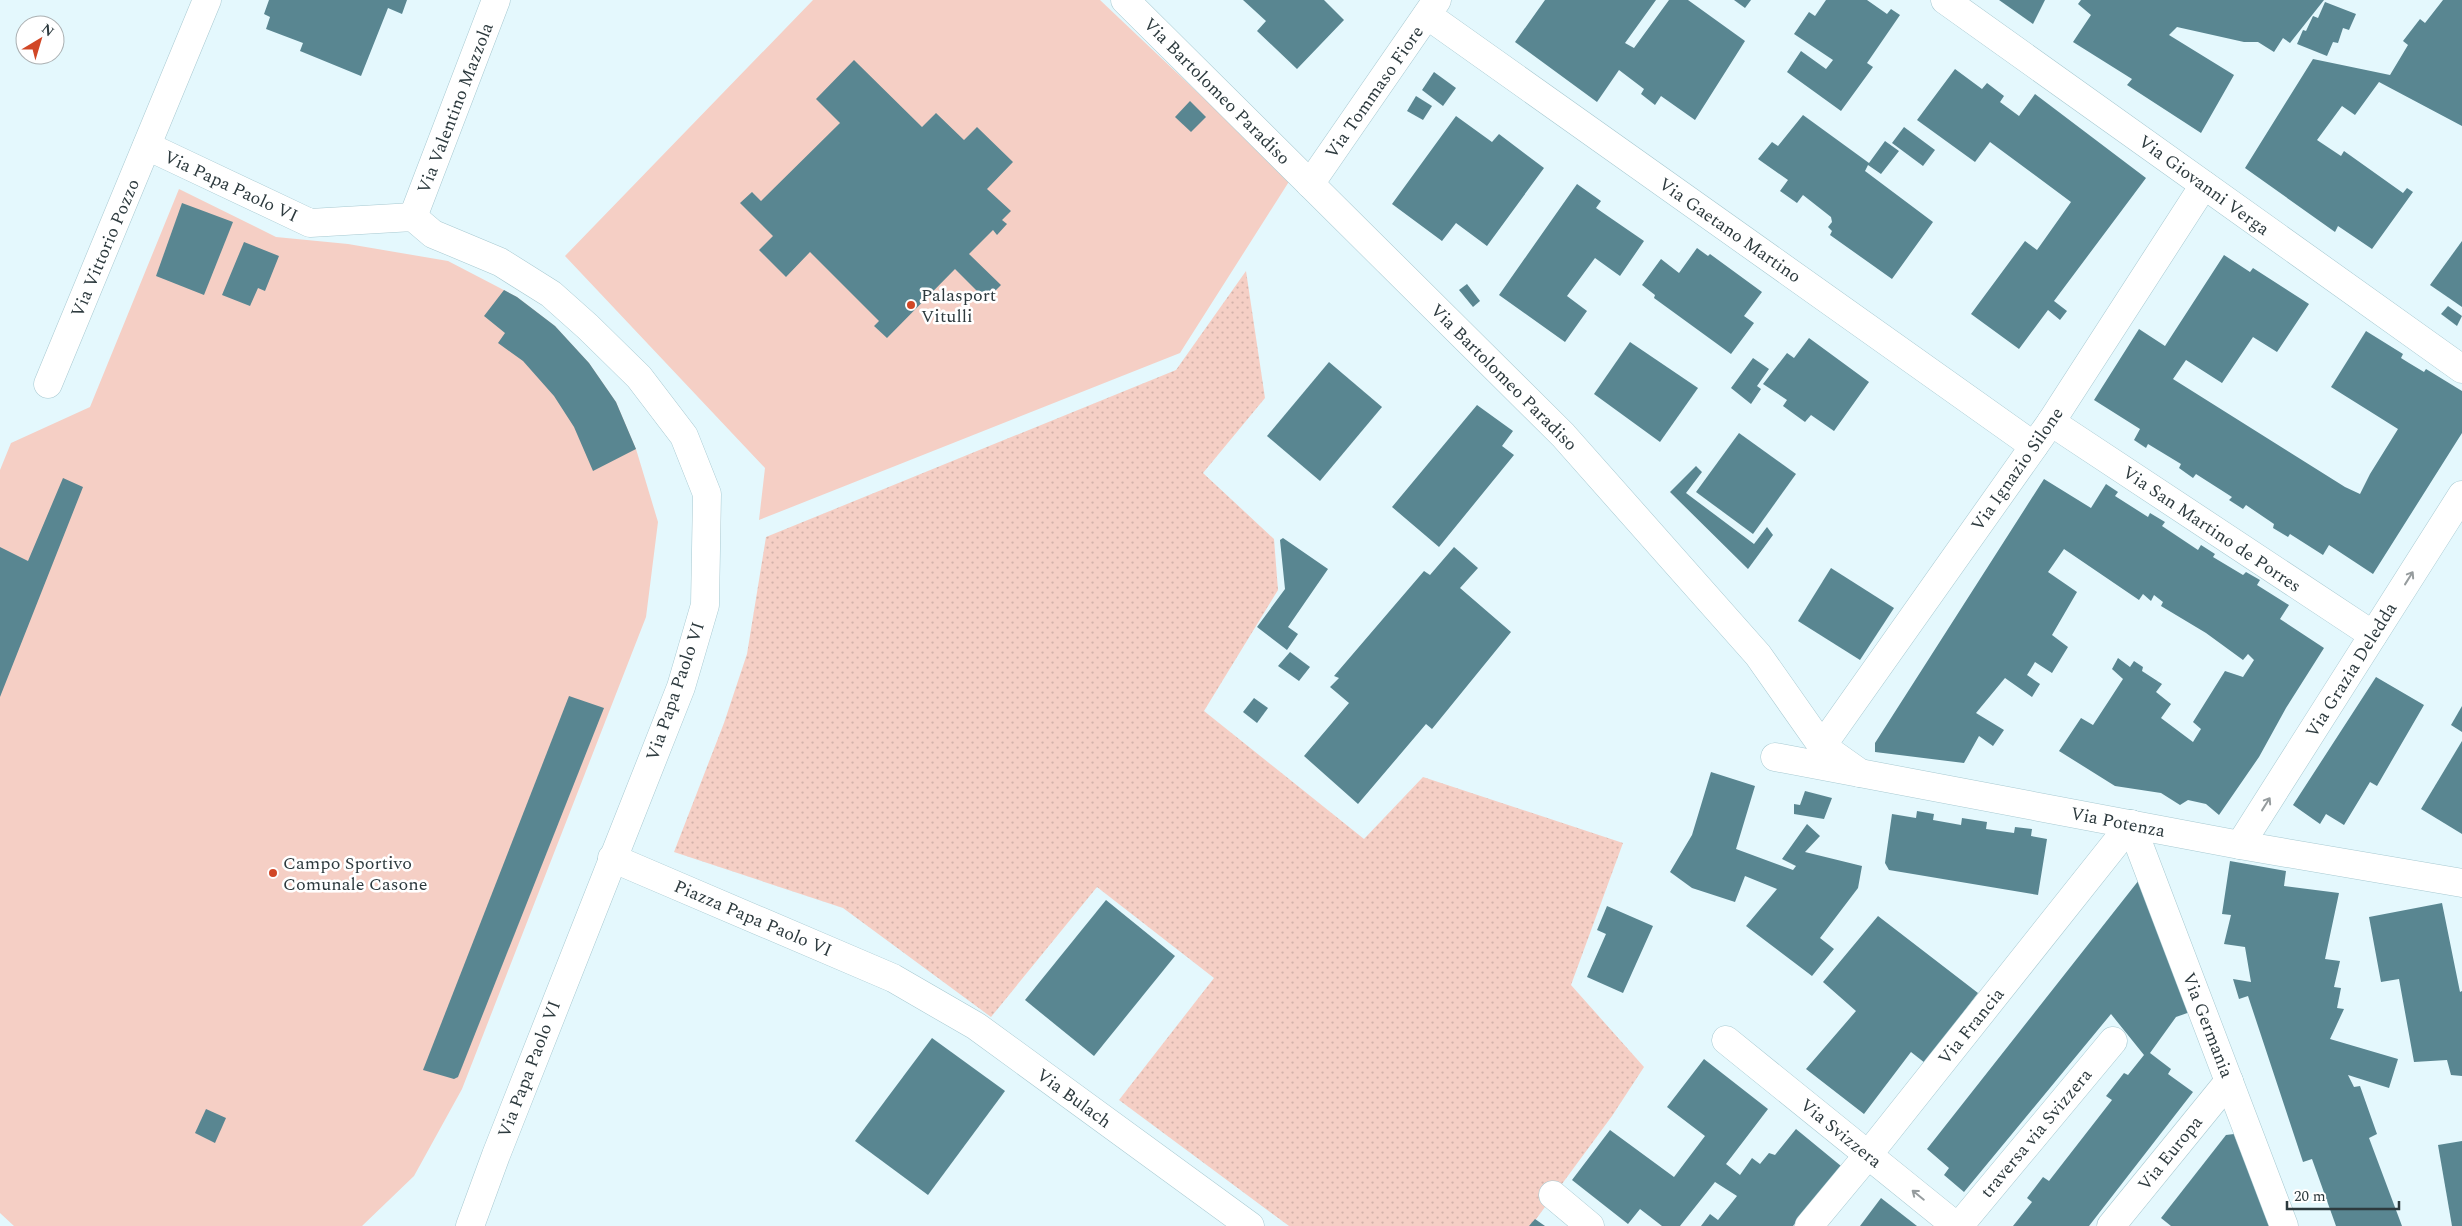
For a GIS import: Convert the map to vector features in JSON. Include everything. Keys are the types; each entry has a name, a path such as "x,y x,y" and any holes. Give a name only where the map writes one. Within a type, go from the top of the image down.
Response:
{"street":[{"name":"Via Vittorio Pozzo","path":"48,384 207,0"},
{"name":"Via Valentino Mazzola","path":"413,217 496,0"},
{"name":"Via Bartolomeo Paradiso","path":"1125,0 1563,435 1758,655 1822,746 1860,773"},
{"name":"Via Giovanni Verga","path":"1946,0 2462,370"},
{"name":"Via Tommaso Fiore","path":"1310,184 1432,7"},
{"name":"Via Gaetano Martino","path":"1432,7 2034,446"},
{"name":"Via Papa Paolo VI","path":"147,146 310,223 413,217 433,234 500,262 529,280 551,294 639,377 684,436 707,494 705,605 681,687 612,858 470,1226"},
{"name":"Via Ignazio Silone","path":"1822,746 2051,422 2204,184"},
{"name":"Via San Martino de Porres","path":"2051,422 2373,635"},
{"name":"Via Grazia Deledda","path":"2240,845 2462,495"},
{"name":"Via Potenza","path":"1775,757 2240,845 2462,883"},
{"name":"Via Germania","path":"2131,824 2284,1226"},
{"name":"Via Francia","path":"1808,1226 1868,1155 2131,824"},
{"name":"Piazza Papa Paolo VI","path":"612,858 893,978"},
{"name":"Via Bulach","path":"893,978 976,1026 1250,1226"},
{"name":"Via Svizzera","path":"1726,1040 1958,1226"},
{"name":"traversa via Svizzera","path":"1958,1226 2113,1041"},
{"name":"Via Europa","path":"2111,1226 2229,1081"},
{"path":"1553,1196 1590,1226"}],"shaded area":[{"name":"Palasport Vitulli","path":"813,0 1100,0 1290,180 1180,353 759,520 765,468 565,256"},
{"name":"Campo Sportivo Comunale Casone","path":"179,189 276,237 348,244 448,261 517,297 555,326 589,363 616,402 636,449 658,522 646,617 462,1089 414,1176 362,1226 14,1226 0,1213 0,470 11,443 90,407"},
{"path":"1246,271 1265,398 1203,473 1274,539 1278,590 1204,711 1364,839 1423,777 1623,843 1571,985 1644,1067 1612,1116 1531,1226 1289,1226 1119,1100 1214,978 1097,887 991,1017 843,908 674,852 724,723 747,654 766,537 1176,370"}],"building":[{"path":"269,0 407,0 402,14 388,8 361,76 300,51 303,43 266,29 270,17 264,14"},
{"path":"1243,0 1324,0 1344,20 1297,69 1257,31 1266,21"},
{"path":"1545,0 1656,0 1625,43 1634,48 1669,0 1688,0 1745,41 1695,120 1661,96 1655,105 1641,94 1644,89 1619,70 1597,102 1515,42"},
{"path":"1734,0 1751,0 1745,8"},
{"path":"1826,0 1867,0 1887,14 1891,9 1900,15 1867,63 1873,67 1841,111 1787,72 1801,51 1826,69 1833,60 1794,34 1809,12 1815,16"},
{"path":"1999,0 2045,0 2033,24"},
{"path":"2081,0 2324,0 2290,43 2283,38 2274,52 2258,42 2244,42 2177,27 2169,35 2234,75 2201,133 2127,85 2132,79 2073,42 2091,15 2078,4"},
{"path":"2443,0 2462,0 2462,126 2379,82 2355,115 2342,106 2317,140 2341,156 2344,151 2403,193 2407,188 2413,192 2372,249 2338,226 2335,232 2245,168 2313,59 2390,75 2408,45 2403,41 2420,19 2425,23"},
{"path":"2325,2 2356,14 2349,30 2343,28 2338,43 2333,42 2327,56 2297,44 2303,30 2306,31 2313,16 2318,18"},
{"name":"Palasport Vitulli","path":"854,60 922,127 936,113 964,140 977,127 1013,162 987,189 1011,211 1002,220 1007,224 997,235 993,230 969,254 1001,285 986,300 955,269 887,338 874,326 879,321 810,252 786,277 759,250 773,236 740,203 752,192 761,201 840,123 816,99"},
{"path":"1955,69 1982,89 1987,83 2004,96 2000,102 2019,116 2035,94 2146,178 2054,301 2067,311 2060,320 2048,310 2019,349 1971,314 2025,241 2037,250 2071,202 1990,142 1975,162 1917,120"},
{"path":"1434,72 1456,88 1443,106 1422,90"},
{"path":"1416,96 1432,106 1423,120 1407,111"},
{"path":"1190,101 1206,117 1191,132 1175,117"},
{"path":"1803,115 1869,163 1885,141 1899,151 1881,174 1868,165 1865,171 1933,222 1892,279 1830,235 1832,231 1828,227 1832,222 1831,217 1803,195 1797,203 1780,191 1788,180 1758,159 1772,142 1778,146"},
{"path":"1456,116 1492,142 1499,134 1544,168 1487,246 1456,223 1442,241 1392,204"},
{"path":"1904,127 1935,150 1923,166 1892,143"},
{"path":"1577,184 1601,201 1596,208 1644,241 1620,276 1595,258 1567,296 1587,311 1565,342 1499,295"},
{"path":"182,203 233,222 204,295 156,276"},
{"path":"2462,241 2462,307 2430,285"},
{"path":"244,242 279,256 265,291 258,288 250,306 222,295"},
{"path":"1697,248 1708,256 1710,254 1762,292 1744,316 1754,323 1731,354 1654,298 1655,295 1642,285 1661,259 1679,273"},
{"path":"2224,255 2250,272 2253,268 2309,304 2277,352 2253,337 2222,383 2186,360 2173,379 2345,487 2360,494 2398,429 2331,387 2366,331 2403,354 2401,358 2424,372 2426,369 2462,391 2462,433 2373,574 2329,545 2323,555 2290,534 2288,537 2273,528 2274,524 2246,505 2243,509 2229,500 2232,497 2196,474 2193,478 2179,468 2181,464 2148,444 2146,448 2134,440 2140,429 2094,400 2139,329 2165,346"},
{"path":"1467,284 1480,301 1473,307 1459,290"},
{"path":"504,290 517,297 555,326 589,363 616,402 636,449 593,471 574,427 554,396 523,361 498,343 505,333 484,316"},
{"path":"2448,306 2462,316 2457,326 2441,314"},
{"path":"1809,338 1869,382 1834,431 1811,415 1805,422 1783,406 1787,400 1763,384 1787,353 1794,358"},
{"path":"1630,342 1698,388 1660,442 1594,394"},
{"path":"1753,358 1769,369 1757,386 1761,389 1751,404 1731,388"},
{"path":"1329,362 1382,407 1320,481 1267,436"},
{"path":"1477,405 1513,431 1502,446 1514,455 1439,547 1392,507"},
{"path":"1739,433 1796,474 1753,534 1696,492"},
{"path":"1696,466 1702,472 1686,493 1754,544 1767,527 1773,535 1748,569 1670,492"},
{"path":"63,478 83,487 0,697 0,547 28,561"},
{"path":"2044,479 2091,508 2106,484 2118,492 2115,496 2148,517 2150,513 2165,522 2162,526 2198,550 2201,545 2215,554 2213,557 2243,575 2246,572 2260,580 2257,585 2289,605 2280,619 2324,648 2286,708 2259,757 2219,815 2206,804 2188,800 2180,805 2161,793 2115,786 2059,751 2081,718 2093,725 2123,679 2112,669 2118,658 2130,667 2134,661 2143,667 2142,671 2162,684 2156,692 2171,704 2161,718 2193,742 2201,729 2193,722 2225,671 2243,677 2254,660 2248,654 2243,660 2206,633 2161,606 2163,602 2154,595 2151,601 2143,594 2139,600 2064,549 2048,572 2077,592 2052,635 2068,647 2052,673 2035,662 2027,675 2040,684 2032,697 2005,678 1976,713 2004,730 1993,746 1979,736 1964,763 1875,752 1875,743"},
{"path":"1283,538 1328,569 1288,627 1298,634 1287,650 1257,627 1285,589 1280,540"},
{"path":"1454,547 1478,568 1460,588 1511,632 1432,729 1426,724 1358,804 1304,756 1349,703 1330,687 1339,678 1334,676 1424,571 1430,575"},
{"path":"1831,568 1894,608 1860,660 1798,621"},
{"path":"1290,652 1310,667 1299,681 1278,666"},
{"path":"2376,677 2424,705 2377,786 2370,782 2344,825 2326,814 2320,824 2293,805"},
{"path":"569,696 604,708 458,1077 454,1079 423,1070"},
{"path":"1254,698 1268,708 1257,723 1243,712"},
{"path":"2462,706 2462,732 2451,725"},
{"path":"2462,741 2462,834 2421,809"},
{"path":"1711,772 1755,786 1736,849 1793,870 1796,866 1782,859 1807,824 1820,836 1805,852 1862,866 1858,888 1820,938 1834,949 1812,976 1746,926 1777,889 1745,876 1735,902 1692,888 1670,872 1692,835"},
{"path":"1805,791 1832,798 1824,819 1794,814 1794,804 1800,805"},
{"path":"1917,811 1934,814 1933,820 1961,825 1962,818 1987,822 1986,829 2014,833 2015,827 2032,829 2031,836 2047,839 2038,895 1889,870 1885,863 1892,814 1916,818"},
{"path":"2230,861 2286,871 2284,886 2339,893 2325,959 2340,961 2334,987 2341,988 2337,1008 2344,1009 2330,1039 2398,1059 2389,1088 2348,1075 2354,1087 2360,1086 2377,1134 2369,1138 2402,1226 2336,1226 2312,1159 2303,1162 2248,996 2239,999 2233,979 2251,982 2245,947 2224,944 2231,915 2222,914"},
{"path":"2139,880 2193,1011 2176,1017 2150,1053 2171,1069 2168,1074 2193,1092 2089,1226 2013,1226 2032,1202 2027,1198 2043,1177 2049,1181 2112,1100 2106,1096 2124,1073 2128,1075 2144,1055 2111,1014 1964,1192 1944,1175 1949,1168 1927,1149"},
{"path":"1106,900 1175,956 1094,1056 1025,1000"},
{"path":"2442,903 2460,992 2462,991 2462,1076 2451,1075 2447,1060 2414,1062 2399,979 2381,982 2369,917"},
{"path":"1607,906 1653,926 1623,993 1587,977 1606,934 1597,930"},
{"path":"1878,916 1978,993 1925,1063 1911,1052 1864,1114 1806,1069 1856,1011 1823,982"},
{"path":"932,1038 1005,1091 928,1195 855,1141"},
{"path":"1704,1059 1768,1109 1726,1164 1740,1175 1752,1158 1760,1164 1769,1153 1775,1155 1796,1129 1841,1166 1793,1226 1701,1226 1710,1214 1718,1220 1737,1196 1715,1182 1680,1226 1662,1226 1640,1209 1628,1224 1572,1180 1610,1130 1674,1177 1705,1136 1667,1107"},
{"path":"206,1109 226,1118 215,1143 195,1133"},
{"path":"2234,1134 2271,1226 2171,1226 2161,1218 2226,1135"},
{"path":"2462,1141 2462,1226 2452,1226 2438,1145"},
{"path":"1881,1198 1917,1226 1860,1226"},
{"path":"1535,1219 1545,1226 1529,1226"}],"place":[{"name":"Palasport Vitulli","path":"911,305"},
{"name":"Campo Sportivo Comunale Casone","path":"273,873"}]}
